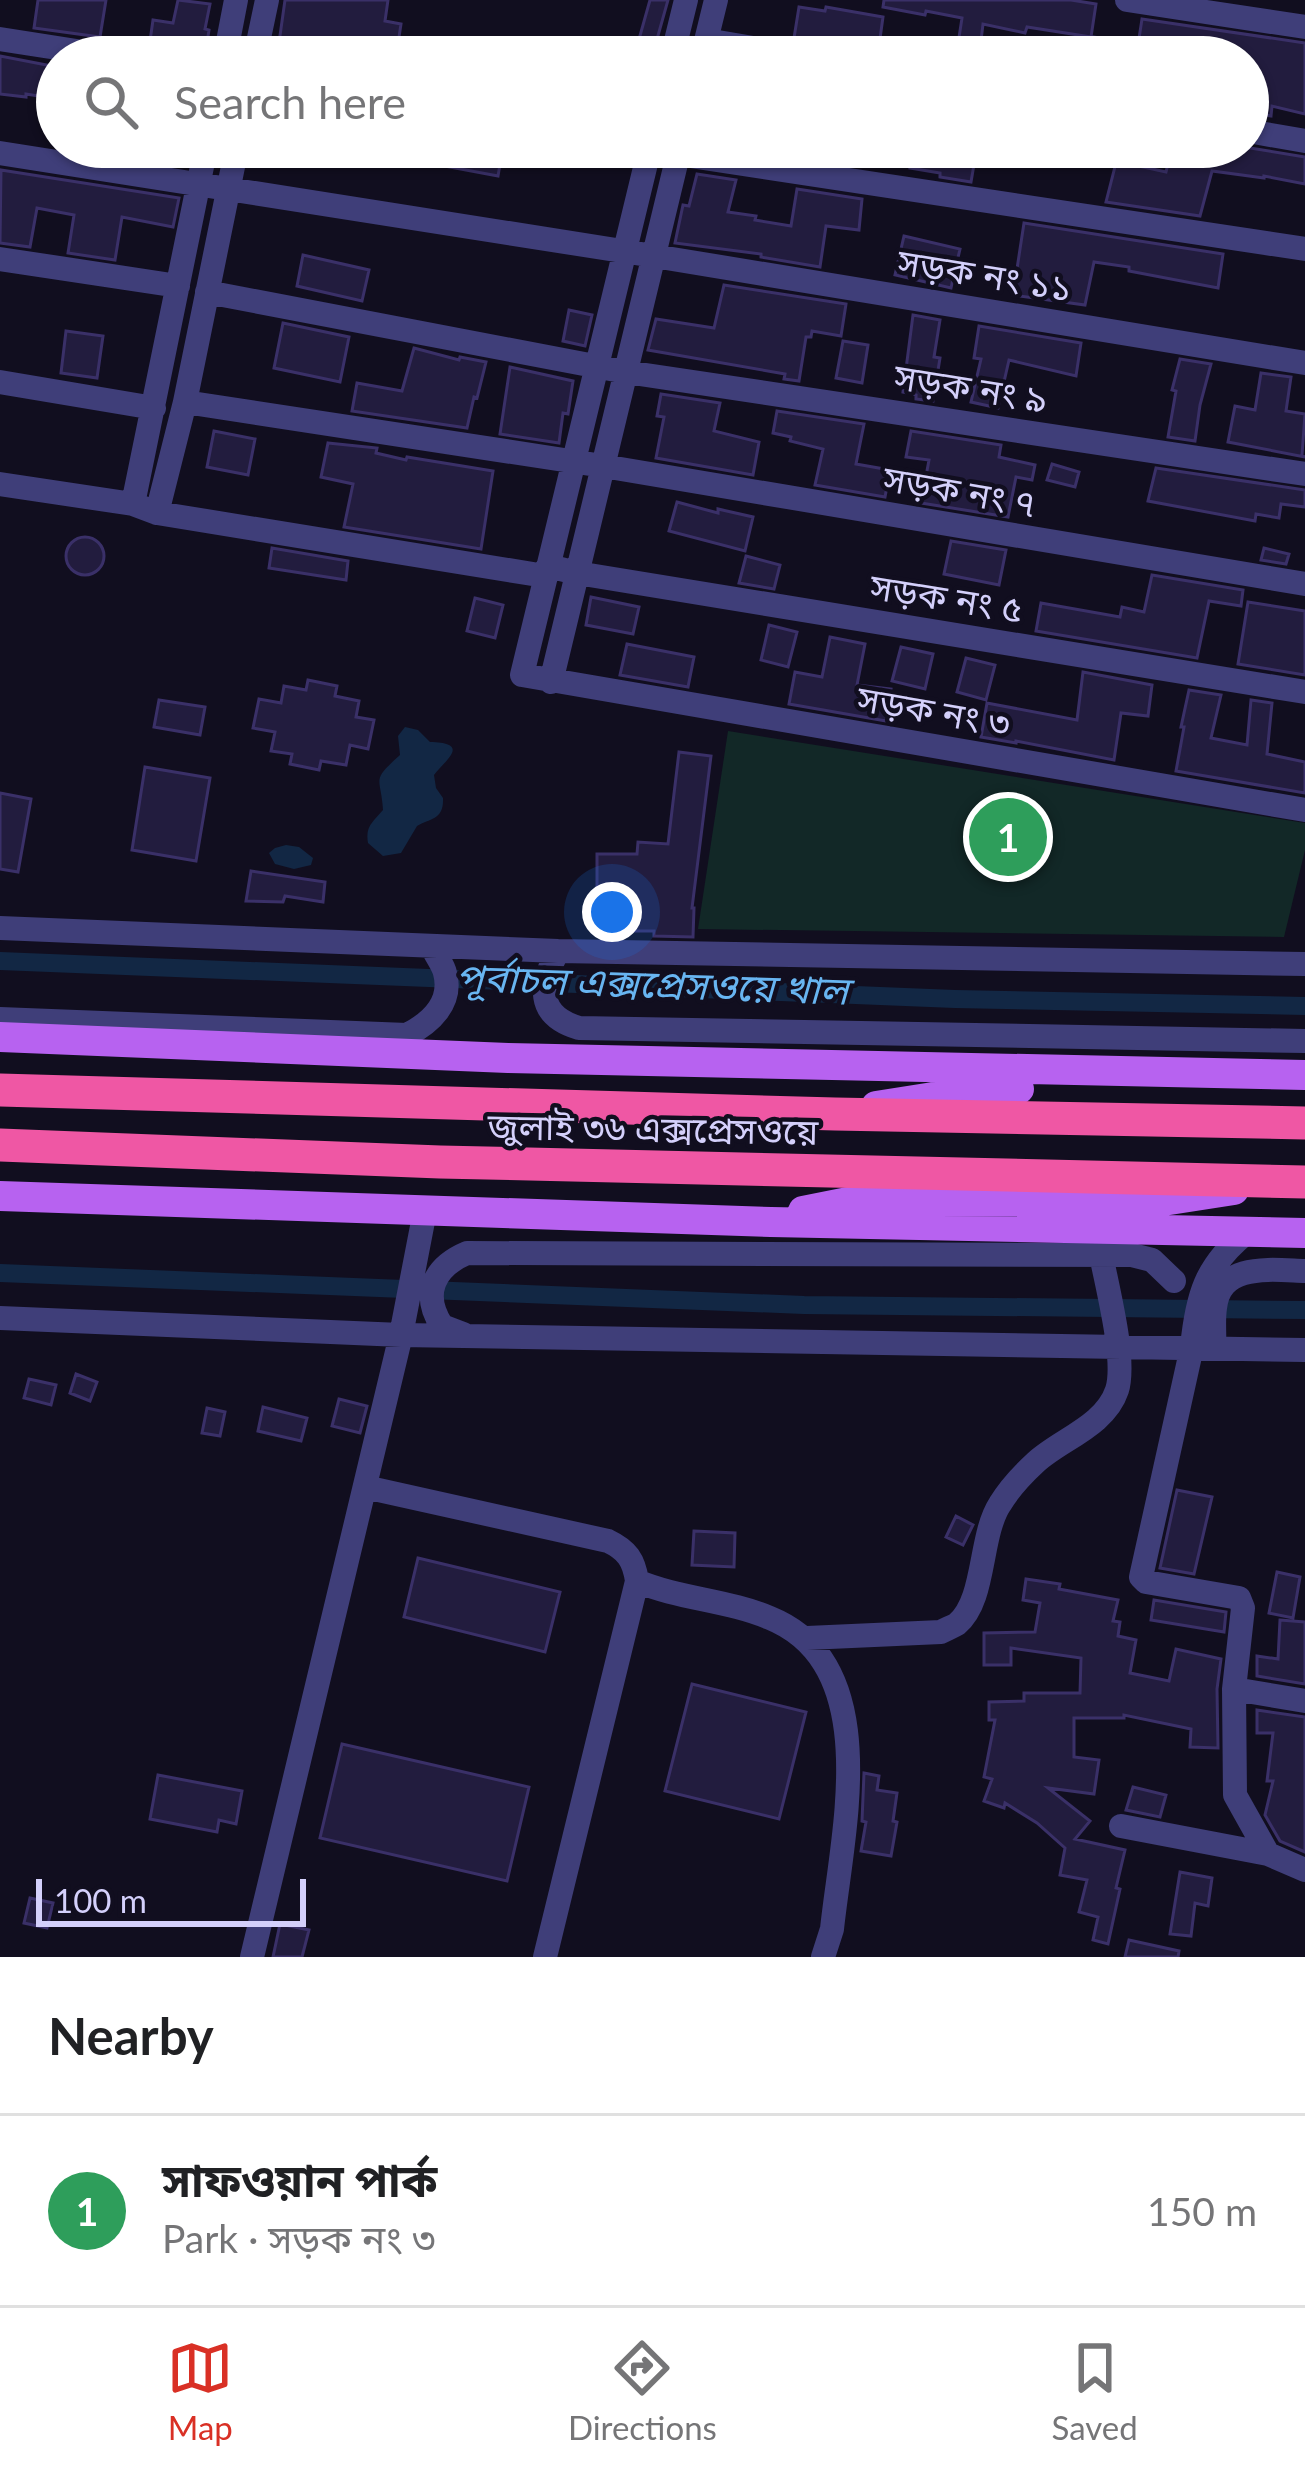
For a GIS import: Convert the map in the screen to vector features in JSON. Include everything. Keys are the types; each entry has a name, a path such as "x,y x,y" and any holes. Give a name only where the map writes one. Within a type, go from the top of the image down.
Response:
{"highway":[{"name":"জুলাই ৩৬ এক্সপ্রেসওয়ে","path":"0,1090 1305,1123"},
{"name":"জুলাই ৩৬ এক্সপ্রেসওয়ে","path":"0,1145 440,1162 1290,1182"}],"main road":[{"path":"0,1037 508,1058 1305,1075"},
{"path":"835,1114 984,1089 1115,1089 1194,1084 1238,1074"},
{"path":"771,1222 848,1202 1162,1201 1290,1182"},
{"path":"0,1196 771,1222 1305,1233"}],"street":[{"path":"229,36 236,0"},
{"path":"259,36 267,0"},
{"path":"677,36 686,0"},
{"path":"707,36 716,0"},
{"path":"1126,0 1305,26"},
{"path":"0,39 36,45"},
{"path":"1269,135 1305,141"},
{"name":"সড়ক নং ১১","path":"0,153 36,159"},
{"name":"সড়ক নং ১১","path":"96,168 1305,363"},
{"path":"145,509 154,408 201,168"},
{"path":"145,509 184,402 232,168"},
{"path":"546,571 625,251 640,168"},
{"path":"551,682 675,168"},
{"path":"788,168 1305,249"},
{"path":"0,259 178,286"},
{"name":"সড়ক নং ৯","path":"207,292 626,372 1305,474"},
{"path":"0,382 154,408"},
{"name":"সড়ক নং ৭","path":"184,402 603,466 1305,584"},
{"name":"সড়ক নং ৫","path":"0,484 1305,692"},
{"name":"সড়ক নং ৩","path":"546,571 522,675 1305,810"},
{"path":"0,928 558,951 1305,964"},
{"path":"0,1018 407,1035 428,1024 440,1010 445,993 445,973 432,946"},
{"path":"558,951 544,992 549,1010 563,1024 579,1028 1305,1041"},
{"path":"252,1957 404,1323 425,1211"},
{"path":"807,1638 940,1632 959,1623 970,1606 998,1505 1038,1460 1104,1411 1117,1391 1118,1346 1097,1230"},
{"path":"1132,1230 1155,1243 1174,1269"},
{"path":"1195,1313 1220,1256 1246,1232"},
{"path":"469,1336 442,1326 431,1305 433,1286 449,1260 467,1253 1132,1255 1190,1279 1203,1348"},
{"path":"1268,1854 1235,1795 1234,1689 1243,1608 1239,1598 1145,1582 1141,1577 1223,1286 1237,1274 1255,1270 1305,1271"},
{"path":"0,1318 404,1323 469,1336 1305,1350"},
{"path":"365,1487 608,1541 624,1549 634,1564 637,1581 544,1957"},
{"path":"637,1581 771,1618 807,1638 829,1670 850,1749 832,1929 824,1957"},
{"path":"1234,1689 1305,1701"},
{"path":"1121,1826 1268,1854 1305,1870"}],"green space":[{"path":"728,731 1305,823 1305,850 1284,937 698,929"}],"water":[{"path":"405,727 453,749 434,775 443,798 441,811 417,826 401,853 383,856 368,843 368,832 383,810 380,780 400,755 398,736"},
{"path":"286,845 299,847 313,858 311,865 294,869 275,864 269,853"}],"building":[{"path":"38,0 106,0 100,36 34,28"},
{"path":"178,0 210,4 208,36 151,36 153,20 173,23"},
{"path":"285,0 388,0 385,21 401,24 399,36 280,36"},
{"path":"650,0 668,0 658,36 640,36"},
{"path":"884,0 1096,4 1091,36 1027,27 1025,33 983,24 982,36 959,36 962,18 883,7"},
{"path":"799,7 883,17 880,36 794,36"},
{"path":"1142,19 1257,36 1139,36"},
{"path":"1269,38 1305,43 1305,114 1272,106 1271,116"},
{"path":"0,56 36,63 36,96 0,94"},
{"path":"1269,151 1305,157 1305,184 1212,171 1200,216 1106,202 1115,168 1166,172 1167,168 1269,168"},
{"path":"455,168 499,168 498,176"},
{"path":"910,168 973,168 971,182 940,177 940,173"},
{"path":"1,170 179,198 173,227 122,217 115,260 68,253 74,215 37,208 30,247 0,243"},
{"path":"697,174 736,180 728,212 791,226 797,189 862,199 859,230 826,226 820,267 675,243 683,205 689,206"},
{"path":"1024,223 1223,254 1218,288 1094,262 1085,305 1013,295"},
{"path":"904,236 960,249 951,288 895,275"},
{"path":"303,255 369,270 362,301 297,286"},
{"path":"724,285 846,304 841,336 812,331 806,337 799,381 784,379 785,374 648,350 656,319 714,328"},
{"path":"569,310 592,315 585,346 563,341"},
{"path":"913,315 940,320 933,401 903,392"},
{"path":"283,323 349,337 340,382 274,368"},
{"path":"979,326 1081,343 1076,376 1009,360 998,408 971,402 981,359 974,358"},
{"path":"66,331 103,336 97,378 61,373"},
{"path":"843,341 868,345 862,383 836,378"},
{"path":"414,348 486,362 467,428 352,411 357,383 402,391"},
{"path":"1180,359 1211,364 1195,441 1168,437"},
{"path":"510,367 573,381 559,443 500,434"},
{"path":"1261,373 1291,377 1286,411 1305,414 1305,457 1228,442 1235,406 1255,410"},
{"path":"661,394 720,403 714,431 759,442 753,475 656,458 664,417 657,416"},
{"path":"777,411 864,424 856,464 890,470 885,497 815,485 823,449 773,433"},
{"path":"214,431 255,439 248,475 207,467"},
{"path":"911,431 1001,445 999,457 1035,465 1032,480 1016,477 1008,517 921,503 929,460 906,457"},
{"path":"328,443 377,448 376,453 406,460 493,471 481,549 344,527 353,484 321,477"},
{"path":"1052,464 1079,472 1075,487 1047,480"},
{"path":"1156,468 1305,490 1305,507 1281,504 1279,518 1256,514 1255,521 1148,501"},
{"path":"677,502 753,517 745,551 669,531"},
{"path":"85,537 98,543 104,556 98,569 85,575 72,569 66,556 72,543"},
{"path":"951,541 1006,550 999,585 944,574"},
{"path":"272,548 348,561 346,580 269,568"},
{"path":"1264,548 1289,554 1286,564 1261,560"},
{"path":"746,556 780,565 774,589 739,583"},
{"path":"1152,575 1243,590 1241,606 1209,601 1197,658 1036,631 1041,603 1120,617 1122,607 1144,612"},
{"path":"591,597 639,607 633,634 586,625"},
{"path":"475,598 503,605 495,638 467,631"},
{"path":"1248,602 1305,611 1305,675 1238,664"},
{"path":"769,625 797,632 788,667 761,660"},
{"path":"830,637 865,644 857,685 891,689 886,721 789,704 795,672 822,677"},
{"path":"627,644 694,657 688,687 620,675"},
{"path":"901,647 933,654 925,689 892,681"},
{"path":"966,658 995,665 986,700 957,692"},
{"path":"1083,672 1152,685 1148,716 1121,713 1114,760 981,737 987,703 1077,720"},
{"path":"308,680 337,686 335,696 359,701 356,717 374,720 368,749 350,745 346,765 321,761 319,770 290,764 292,754 271,751 275,732 253,728 259,699 281,703 284,686 306,690"},
{"path":"1189,690 1221,695 1211,738 1247,745 1251,700 1272,703 1267,754 1305,762 1305,793 1176,771"},
{"path":"159,700 205,707 200,735 154,727"},
{"path":"679,752 711,756 692,908 693,937 597,931 597,854 637,854 638,842 668,844"},
{"path":"145,767 210,778 196,861 132,850"},
{"path":"0,793 31,799 18,872 0,869"},
{"path":"251,871 325,882 323,902 285,896 283,902 246,901"},
{"path":"76,1374 97,1382 90,1401 70,1393"},
{"path":"29,1379 56,1385 51,1405 24,1398"},
{"path":"339,1399 367,1406 360,1433 332,1426"},
{"path":"263,1407 307,1418 301,1441 258,1431"},
{"path":"207,1408 225,1412 220,1436 202,1433"},
{"path":"1177,1490 1212,1497 1194,1574 1160,1568"},
{"path":"956,1516 973,1525 963,1545 946,1537"},
{"path":"694,1531 735,1533 734,1567 692,1565"},
{"path":"418,1558 560,1592 545,1652 404,1617"},
{"path":"1277,1572 1300,1577 1293,1618 1269,1613"},
{"path":"1026,1579 1118,1600 1113,1621 1120,1622 1118,1636 1136,1640 1130,1673 1169,1681 1176,1649 1221,1659 1218,1748 1190,1747 1191,1729 1124,1715 1074,1718 1074,1757 1099,1760 1094,1794 1048,1788 1090,1821 1075,1839 1125,1850 1108,1944 1093,1940 1098,1917 1079,1912 1087,1880 1060,1875 1065,1848 1005,1803 1004,1808 984,1801 992,1779 984,1777 995,1720 989,1720 989,1702 1024,1701 1024,1693 1080,1693 1081,1658 1011,1648 1011,1665 984,1665 984,1633 1035,1632 1040,1603 1023,1600"},
{"path":"1154,1600 1226,1612 1224,1632 1151,1620"},
{"path":"1280,1620 1305,1622 1305,1684 1257,1676 1257,1656 1278,1659"},
{"path":"692,1684 806,1712 779,1819 665,1791"},
{"path":"1257,1710 1305,1717 1305,1852 1280,1841 1265,1815 1273,1781 1267,1781 1273,1733 1257,1733"},
{"path":"342,1744 529,1787 507,1881 320,1838"},
{"path":"864,1773 879,1776 877,1790 897,1793 891,1856 861,1851 866,1822 862,1821"},
{"path":"158,1775 242,1791 236,1824 219,1820 217,1832 150,1819"},
{"path":"1133,1787 1166,1795 1160,1817 1126,1810"},
{"path":"1180,1872 1212,1878 1208,1906 1195,1903 1191,1936 1170,1934"},
{"path":"30,1898 53,1903 47,1928 24,1923"},
{"path":"280,1924 309,1930 302,1957 273,1957"},
{"path":"1129,1940 1179,1951 1178,1957 1125,1957"}],"waterway":[{"name":"পূর্বাচল এক্সপ্রেসওয়ে খাল","path":"0,961 955,999 1305,1006"},
{"name":"পূর্বাচল এক্সপ্রেসওয়ে খাল","path":"0,1273 804,1305 1305,1310"}],"place":[{"name":"সাফওয়ান পার্ক","path":"1008,837"}]}
